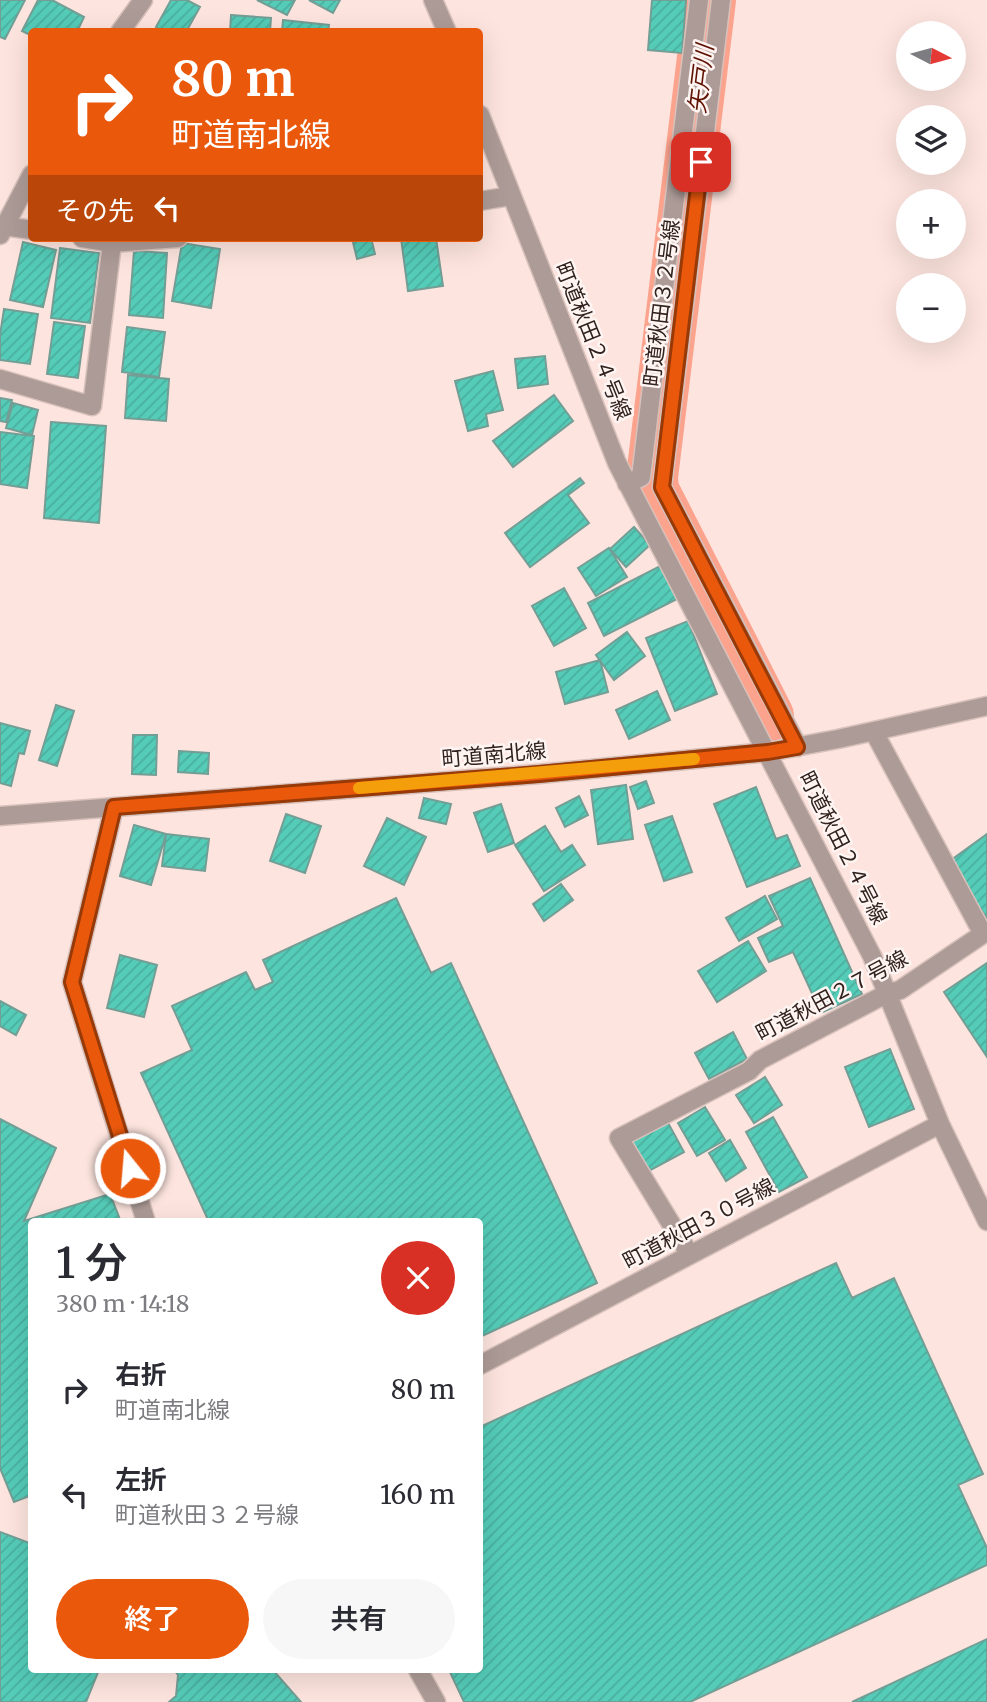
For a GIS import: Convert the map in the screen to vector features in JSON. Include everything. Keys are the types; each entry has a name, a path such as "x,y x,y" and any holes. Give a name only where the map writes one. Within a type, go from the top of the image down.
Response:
{"street":[{"path":"123,28 143,0"},
{"path":"433,0 445,28"},
{"path":"627,484 641,477 699,0"},
{"name":"町道秋田３２号線","path":"721,0 662,487 797,747"},
{"name":"町道秋田２４号線","path":"483,123 617,463 872,956 940,1124 987,1221"},
{"path":"28,182 2,231 28,230"},
{"path":"483,201 511,196"},
{"path":"106,242 125,242"},
{"path":"0,379 92,406 112,243"},
{"name":"町道南北線","path":"0,816 539,774 768,752 874,732 987,706"},
{"name":"町道秋田２７号線","path":"690,1255 619,1138 749,1071 760,1059 886,994 900,990 983,934 874,732"},
{"path":"114,807 72,982 145,1218"},
{"name":"町道秋田３０号線","path":"483,1363 940,1124"},
{"path":"420,1673 436,1702"}],"building":[{"path":"0,0 25,0 5,39 0,37"},
{"path":"38,0 52,0 84,17 79,28 28,28 28,34 22,31"},
{"path":"171,0 187,0 200,7 188,28 156,27"},
{"path":"257,0 295,0 287,15"},
{"path":"309,0 340,0 333,13"},
{"path":"652,0 686,0 682,53 648,50"},
{"path":"231,15 271,18 270,28 230,28"},
{"path":"283,20 329,25 329,28 282,28"},
{"path":"23,242 56,250 43,307 10,300"},
{"path":"353,242 372,242 375,254 357,259"},
{"path":"402,242 437,242 443,286 408,291"},
{"path":"182,243 220,249 211,308 172,301"},
{"path":"60,248 99,253 90,323 51,318"},
{"path":"134,251 167,253 163,318 129,315"},
{"path":"4,309 38,314 30,364 0,360"},
{"path":"54,322 85,326 78,378 47,374"},
{"path":"127,327 165,332 159,377 122,372"},
{"path":"545,356 548,384 518,388 515,359"},
{"path":"493,371 503,410 486,414 488,426 468,431 455,381"},
{"path":"128,375 169,379 166,421 125,418"},
{"path":"554,395 573,421 513,467 493,441"},
{"path":"0,398 12,400 6,422 0,421"},
{"path":"13,403 38,410 32,435 6,428"},
{"path":"51,422 106,426 99,523 44,518"},
{"path":"0,432 34,436 27,488 0,484"},
{"path":"580,478 584,483 568,495 589,523 530,567 505,533"},
{"path":"634,527 650,545 626,567 610,549"},
{"path":"609,548 627,577 596,596 578,568"},
{"path":"664,564 681,597 604,636 588,603"},
{"path":"564,588 586,628 554,646 532,606"},
{"path":"688,621 717,694 675,711 646,638"},
{"path":"627,632 645,656 614,680 596,655"},
{"path":"600,660 608,692 565,704 556,672"},
{"path":"657,691 670,720 629,739 616,710"},
{"path":"56,705 74,711 57,766 39,760"},
{"path":"0,723 30,731 24,754 19,753 11,786 0,783"},
{"path":"133,735 157,735 156,775 132,774"},
{"path":"179,751 209,753 208,774 178,772"},
{"path":"646,781 654,803 638,809 630,787"},
{"path":"626,785 633,839 598,844 591,790"},
{"path":"756,787 776,839 787,835 800,866 747,887 714,804"},
{"path":"579,796 588,815 565,827 556,808"},
{"path":"424,798 451,804 446,824 419,818"},
{"path":"501,804 514,843 488,852 474,813"},
{"path":"286,814 321,826 305,873 270,861"},
{"path":"672,816 692,872 664,881 645,825"},
{"path":"387,818 426,837 404,885 364,866"},
{"path":"134,825 166,834 151,885 120,876"},
{"path":"545,826 561,852 572,845 585,865 544,891 515,845"},
{"path":"166,834 209,839 205,871 162,866"},
{"path":"987,834 987,918 947,863"},
{"path":"810,878 862,994 821,1013 793,952 769,962 758,938 783,926 769,896"},
{"path":"561,884 573,900 544,921 533,904"},
{"path":"765,896 777,919 739,941 726,918"},
{"path":"396,898 431,973 451,963 597,1283 483,1336 483,1218 207,1218 141,1073 192,1050 172,1006 246,972 255,990 273,982 263,960"},
{"path":"748,941 766,971 717,1002 698,971"},
{"path":"120,955 157,965 144,1017 107,1008"},
{"path":"987,963 987,1057 944,992"},
{"path":"0,1001 26,1015 16,1035 0,1026"},
{"path":"733,1032 747,1059 709,1079 695,1053"},
{"path":"890,1049 914,1109 869,1127 845,1067"},
{"path":"765,1077 782,1105 754,1123 736,1095"},
{"path":"705,1107 725,1140 697,1156 678,1123"},
{"path":"773,1117 807,1177 779,1192 746,1132"},
{"path":"0,1119 56,1148 24,1221 28,1220 28,1497 14,1502 0,1468"},
{"path":"667,1121 684,1152 647,1172 631,1141"},
{"path":"730,1140 746,1168 726,1181 709,1153"},
{"path":"110,1194 119,1218 34,1218"},
{"path":"836,1263 852,1298 894,1278 983,1474 958,1485 987,1548 987,1565 690,1702 464,1702 450,1673 483,1673 483,1426"},
{"path":"0,1532 28,1542 28,1673 98,1673 86,1702 0,1702"},
{"path":"987,1639 987,1702 852,1702"},
{"path":"176,1673 276,1673 301,1702 169,1702 176,1696"}],"waterway":[{"name":"矢戸川","path":"710,0 652,477 653,491 768,716"}],"slow traffic":[{"path":"359,788 694,759"}],"route":[{"path":"130,1168 72,982 114,807 539,774 797,747 662,487 701,162"}]}
